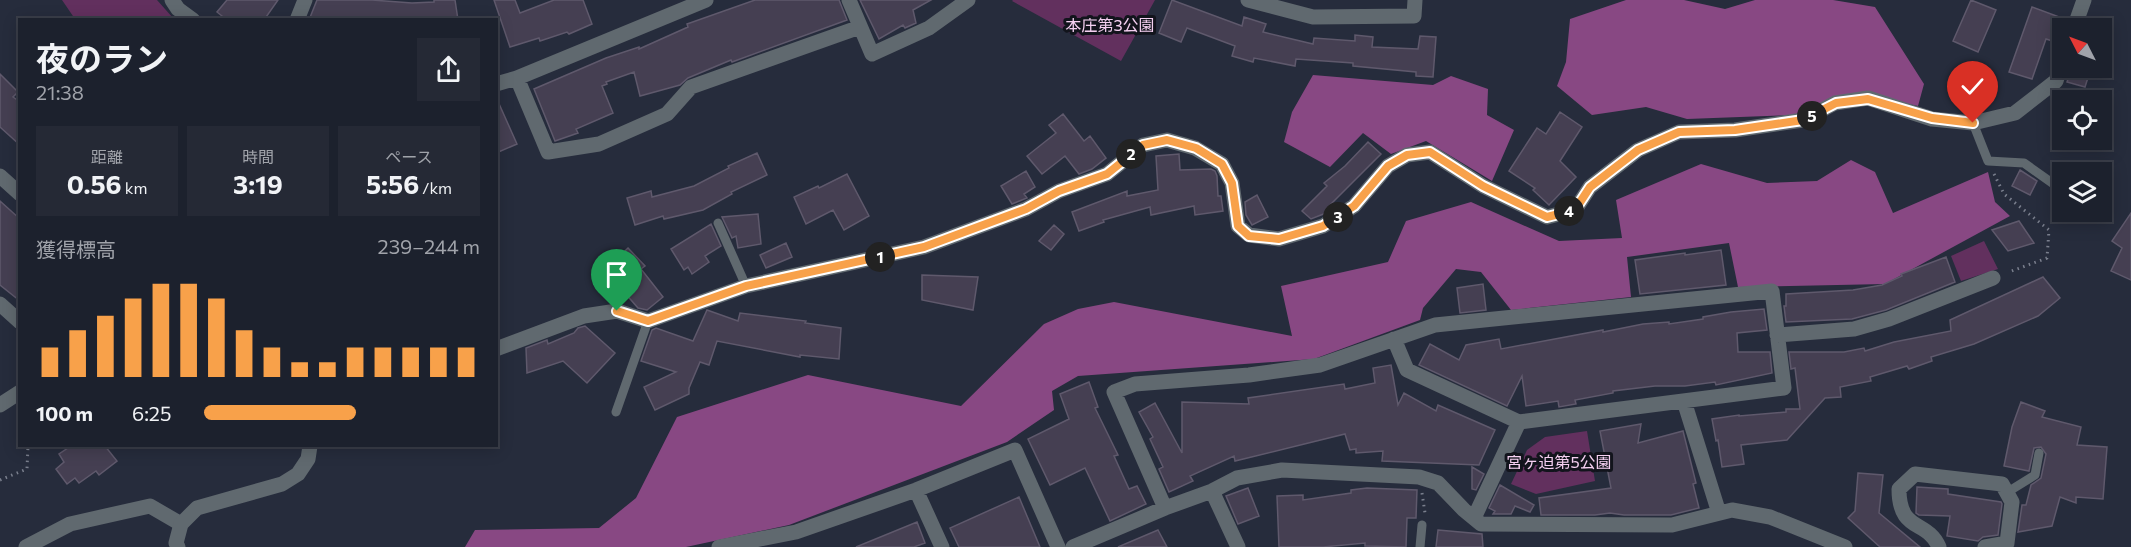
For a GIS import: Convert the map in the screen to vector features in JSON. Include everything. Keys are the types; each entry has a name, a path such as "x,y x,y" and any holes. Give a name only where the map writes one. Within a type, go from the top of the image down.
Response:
{"street":[{"path":"172,0 178,9 190,18"},
{"path":"298,18 305,0"},
{"path":"498,83 517,78 675,6 706,0"},
{"path":"849,0 872,54 928,28 968,0"},
{"path":"1248,0 1313,17 1414,16 1415,0"},
{"path":"2078,18 2084,0"},
{"path":"517,78 548,152 589,146 599,144 667,114 691,87 860,27"},
{"path":"498,348 584,316 617,311 648,321 746,286 924,247 1026,209 1059,191 1107,174 1143,145 1167,140 1196,148 1222,164 1232,183 1238,226 1249,236 1279,239 1323,226 1354,206 1388,166 1407,155 1430,152 1483,186 1547,217 1575,210 1590,187 1638,150 1679,132 1735,130 1803,120 1836,103 1868,99 1932,118 1973,123 2015,113 2057,78"},
{"path":"0,176 18,192"},
{"path":"1777,335 1854,329 1889,319 1993,278"},
{"path":"1165,508 1114,392 1134,384 1249,375 1320,365 1394,339 1435,325 1772,291 1784,388 1519,422 1407,370 1394,339"},
{"path":"0,304 18,320"},
{"path":"0,405 18,393"},
{"path":"1684,401 1719,513"},
{"path":"1474,518 1519,422"},
{"path":"178,547 176,543 181,524 197,508 282,484 298,474 308,459 310,447"},
{"path":"719,547 796,532 916,490 1015,450 1058,547"},
{"path":"1073,547 1237,478 1282,470 1419,477 1438,483 1481,524 1672,525 1732,510 1770,517 1845,547"},
{"path":"1939,547 1936,539 1906,518 1899,506 1899,489 1915,474 2002,484 2012,502 2009,545 1985,547"},
{"path":"916,490 942,547"},
{"path":"1212,490 1238,547"},
{"path":"26,547 70,524 150,506 181,524"}],"lane":[{"path":"1973,123 1988,161 2024,163 2052,182"},
{"path":"718,223 746,286"},
{"path":"616,412 648,321"},
{"path":"2007,493 2035,475 2039,453"},
{"path":"1420,547 1422,525"}],"path":[{"path":"1988,161 2004,194 2049,230 2047,258 1993,278"},
{"path":"0,480 27,470 28,447"},
{"path":"1419,477 1425,514 1422,525"}],"green space":[{"path":"62,0 157,0 173,18 74,18"},
{"name":"本庄第3公園","path":"1013,0 1155,0 1121,61"},
{"path":"1984,241 1998,269 1961,281 1951,256"},
{"name":"宮ヶ迫第5公園","path":"1587,431 1595,481 1536,494 1511,484 1527,450 1545,437"}],"shaded area":[{"path":"1626,0 1684,0 1725,9 1755,0 1833,0 1875,7 1924,84 1918,106 1859,93 1794,115 1687,119 1646,107 1592,115 1557,86 1566,62 1570,19"},
{"path":"1313,75 1433,85 1451,76 1488,89 1487,115 1514,130 1492,181 1426,141 1391,154 1363,133 1330,167 1284,142 1292,112"},
{"path":"1851,160 1875,172 1893,213 1988,172 1995,202 2010,216 1885,284 1738,287 1729,243 1627,257 1631,297 1511,310 1481,272 1456,269 1423,308 1420,320 1314,359 1078,376 1052,391 1054,410 1007,442 789,525 686,547 465,547 475,530 599,528 636,498 677,417 808,375 961,406 1044,324 1078,309 1114,302 1292,336 1281,286 1388,262 1406,221 1471,202 1559,241 1622,238 1616,200 1701,164 1767,183 1817,181"}],"building":[{"path":"227,0 278,0 265,18 224,18 217,12"},
{"path":"317,0 412,3 455,0 458,18 310,18"},
{"path":"494,0 515,0 520,13 554,0 583,0 592,24 569,34 567,32 540,41 539,38 510,47"},
{"path":"755,0 839,0 847,20 732,62 731,60 688,78 680,85 640,96 634,72 606,82 607,84 602,86 613,113 576,129 578,133 555,141 534,89 606,58 639,47 639,49 688,27 687,24"},
{"path":"860,0 931,0 913,10 916,23 905,28 903,25 879,39"},
{"path":"1172,0 1242,26 1244,17 1266,24 1263,32 1313,44 1314,38 1355,41 1355,35 1373,37 1372,47 1418,49 1420,36 1436,37 1433,77 1416,76 1416,72 1353,66 1353,63 1296,59 1295,66 1254,58 1253,62 1232,56 1235,46 1187,28 1181,42 1159,33"},
{"path":"1971,0 1996,10 1978,52 1953,41"},
{"path":"2032,7 2062,18 2052,18 2052,41 2046,39 2032,79 2009,72"},
{"path":"0,74 18,92 13,97 18,101 18,143 0,127"},
{"path":"2068,78 2088,78 2085,87 2067,82"},
{"path":"498,101 517,144 498,152"},
{"path":"1560,112 1582,127 1560,161 1576,177 1549,205 1533,190 1535,188 1509,171 1537,128 1546,134"},
{"path":"1063,114 1084,141 1090,136 1106,158 1092,169 1079,174 1065,156 1042,174 1027,156 1056,133 1049,125"},
{"path":"1368,142 1381,154 1330,205 1332,207 1326,213 1311,219 1302,211 1327,186 1324,183 1345,166"},
{"path":"757,153 767,175 731,192 732,194 703,210 664,219 663,216 635,225 627,198 651,191 652,197 694,186 729,168 728,166"},
{"path":"1179,154 1180,170 1211,169 1215,171 1218,196 1221,196 1223,211 1195,215 1194,206 1151,215 1150,207 1103,220 1104,222 1079,231 1072,212 1127,191 1127,196 1158,190 1156,156"},
{"path":"2020,170 2037,181 2030,195 2012,186"},
{"path":"1026,171 1035,187 1024,194 1027,198 1012,204 1001,186"},
{"path":"847,174 869,216 844,230 833,210 806,224 794,197"},
{"path":"1257,195 1268,217 1252,225 1246,215 1245,202"},
{"path":"0,201 18,217 18,299 0,285"},
{"path":"2131,213 2131,280 2111,271 2122,248 2112,241"},
{"path":"758,214 761,244 738,248 736,236 732,238 722,217"},
{"path":"2019,221 2034,243 2008,251 1992,230"},
{"path":"711,224 721,246 705,256 709,262 692,274 688,267 684,270 671,249"},
{"path":"1054,225 1064,234 1051,250 1039,241"},
{"path":"786,243 792,257 766,268 760,255"},
{"path":"628,248 645,266 641,269 663,297 647,310 638,308 605,270"},
{"path":"1721,250 1726,285 1640,294 1635,260"},
{"path":"1946,257 1955,282 1886,310 1852,319 1786,322 1784,306 1786,306 1786,294 1853,290 1882,285 1902,276 1901,274"},
{"path":"922,275 978,277 973,310 922,300"},
{"path":"2043,277 2060,298 2038,316 1974,344 1931,357 1932,361 1909,369 1907,366 1870,377 1871,381 1840,387 1841,397 1825,398 1787,440 1741,445 1744,464 1722,467 1712,419 1800,409 1795,368 1791,369 1789,352 1844,352 1864,348 1865,351 1894,342 1951,331 1950,320"},
{"path":"1483,284 1486,310 1460,313 1457,288"},
{"path":"1764,309 1767,330 1737,333 1738,352 1770,352 1772,373 1716,385 1715,382 1685,386 1655,386 1613,391 1613,393 1575,400 1576,404 1559,407 1558,401 1526,406 1522,376 1507,406 1419,365 1430,344 1459,360 1466,345 1499,339 1501,349 1603,330 1603,332 1643,324 1669,322 1669,324 1731,312"},
{"path":"707,310 738,321 740,313 841,328 839,359 800,355 800,357 717,341 709,365 700,362 689,388 689,394 655,410 644,387 676,372 641,361 652,330 656,328 693,341"},
{"path":"585,326 615,353 587,383 563,361 527,373 526,348 547,340 548,344"},
{"path":"1391,365 1398,405 1404,393 1436,411 1438,405 1495,430 1479,465 1382,461 1383,451 1356,453 1356,449 1350,450 1345,434 1235,461 1234,456 1190,476 1193,481 1169,492 1159,469 1163,467 1150,439 1153,437 1139,412 1155,403 1182,453 1182,402 1249,404 1248,398 1344,384 1345,389 1375,383 1373,368"},
{"path":"1089,382 1098,407 1095,408 1118,455 1114,456 1129,489 1137,486 1146,504 1110,521 1085,468 1050,485 1028,439 1069,419 1060,394"},
{"path":"2021,402 2045,411 2042,417 2081,427 2077,445 2107,447 2103,499 2076,497 2076,503 2060,497 2052,526 2018,532 2022,505 2026,505 2031,485 2041,478 2046,454 2041,447 2034,448 2029,471 2004,466 2012,427"},
{"path":"1641,424 1638,443 1683,431 1696,483 1693,484 1699,508 1671,515 1610,513 1541,515 1539,498 1611,488 1600,431"},
{"path":"70,447 106,447 117,461 99,475 96,471 79,483 75,478 67,484 56,469 64,462 59,454"},
{"path":"1472,467 1484,474 1476,490 1472,489"},
{"path":"1858,473 1883,475 1879,513 1920,547 1880,547 1848,518 1855,511"},
{"path":"1500,485 1534,505 1530,512 1515,506 1511,514 1493,514 1495,511 1489,508"},
{"path":"1917,487 1948,489 1948,494 2001,502 1998,535 1983,537 1978,541 1947,536 1950,516 1916,513"},
{"path":"1248,488 1259,516 1238,524 1226,496"},
{"path":"1367,488 1417,490 1416,518 1407,518 1406,547 1365,546 1365,543 1323,547 1279,547 1277,496 1303,495 1303,500 1351,493 1351,490"},
{"path":"1019,497 1040,547 959,547 950,528"},
{"path":"917,522 925,543 914,547 856,547"},
{"path":"1158,530 1167,547 1118,547"},
{"path":"1438,530 1482,534 1483,547 1436,547"}],"route":[{"path":"617,311 648,321 746,286 924,247 1026,209 1059,191 1107,174 1143,145 1167,140 1196,148 1222,164 1232,183 1238,226 1249,236 1279,239 1323,226 1354,206 1388,166 1407,155 1430,152 1483,186 1547,217 1575,210 1590,187 1638,150 1679,132 1735,130 1803,120 1836,103 1868,99 1932,118 1973,123"}]}
